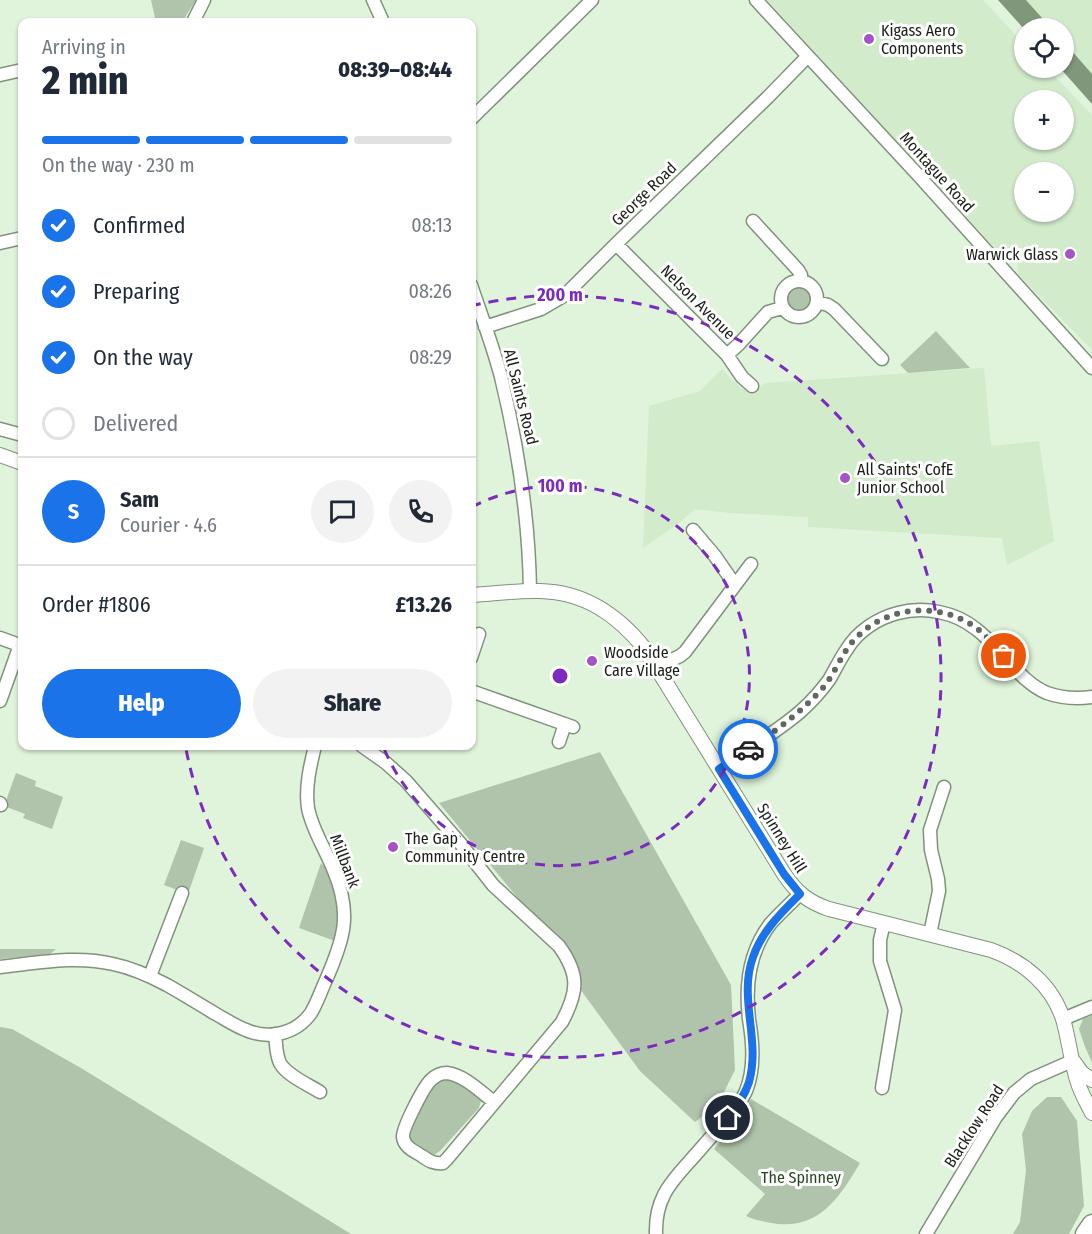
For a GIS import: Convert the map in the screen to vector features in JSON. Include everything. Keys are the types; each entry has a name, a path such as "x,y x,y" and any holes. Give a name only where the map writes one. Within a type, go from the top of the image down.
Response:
{"main road":[{"path":"1085,1234 1092,1224"}],"street":[{"path":"195,18 204,0"},
{"path":"373,0 381,18"},
{"path":"476,114 592,0"},
{"name":"Montague Road","path":"756,0 1092,368"},
{"name":"George Road","path":"486,327 542,309 569,292 808,56"},
{"path":"0,75 18,71"},
{"path":"753,222 798,270 801,281"},
{"path":"0,243 18,239"},
{"name":"Nelson Avenue","path":"616,244 727,355 742,377 752,386"},
{"path":"801,281 809,283 816,290 817,302 808,315 792,316 785,313 782,308 781,294 790,283 801,281"},
{"name":"All Saints Road","path":"476,299 501,376 516,446 529,548 530,591"},
{"path":"817,302 834,309 882,359"},
{"path":"727,355 768,312 782,308"},
{"path":"0,429 18,434"},
{"path":"0,455 18,462"},
{"path":"693,530 735,585"},
{"path":"657,667 685,652 751,564"},
{"name":"Spinney Hill","path":"476,595 530,591 566,594 578,597 607,612 624,625 657,667 784,874 800,894 820,906 991,950 1015,961 1036,977 1056,1002 1063,1019 1078,1084 1092,1113"},
{"path":"719,769 803,709 824,687 846,649 854,640 876,622 897,613 928,610 951,615 975,627 1023,677 1040,689 1067,698 1092,697"},
{"path":"476,643 479,634"},
{"path":"0,638 18,644"},
{"path":"0,701 18,653"},
{"path":"476,694 569,725 559,742"},
{"name":"Millbank","path":"275,1034 295,1028 309,1015 334,961 343,934 341,890 308,808 308,777 314,750"},
{"path":"368,750 406,781 493,885 559,946 574,971 574,997 562,1022 443,1163 429,1161 410,1149 403,1140 404,1129 424,1089 440,1073 459,1077 494,1102"},
{"path":"930,934 939,891 931,850 930,830 944,787"},
{"path":"150,976 182,893"},
{"path":"656,1234 658,1208 669,1184 728,1118 744,1094 749,1080 752,1057 747,995 748,976 753,958 767,929 800,894"},
{"path":"882,1088 895,1010 880,961 879,951 884,923"},
{"path":"0,967 67,960 96,960 126,967 150,976 243,1029 260,1034 275,1034 281,1065 320,1092"},
{"path":"1063,1019 1092,1007"},
{"path":"1072,1061 1092,1080"},
{"name":"Blacklow Road","path":"926,1234 996,1117 1014,1093 1031,1079 1072,1061"}],"shaded area":[{"path":"767,0 983,0 1014,33 1014,78 1057,78 1068,90 1014,90 1014,150 1074,150 1074,96 1092,115 1092,350 1018,274 1017,262 1006,252 995,248"},
{"path":"998,0 1026,0 1042,18 1014,18"},
{"path":"1026,0 1092,0 1092,74 1074,53 1074,18 1042,18"},
{"path":"1074,53 1092,74 1092,104 1069,78 1074,78"},
{"name":"All Saints' CofE Junior School","path":"984,368 991,446 1039,441 1054,541 1007,565 1002,538 808,527 808,517 695,509 643,548 649,406 700,391 722,369 742,389 754,392 766,383"}],"green space":[{"path":"151,0 196,0 185,18 155,18"},
{"path":"799,287 808,291 812,300 808,309 799,313 790,309 786,300 790,291"},
{"path":"936,331 970,368 908,373 900,365"},
{"path":"600,752 731,985 735,1070 717,1106 695,1122 640,1071 580,989 574,964 565,947 521,902 439,803"},
{"path":"16,773 36,781 35,786 63,797 52,829 23,818 25,814 4,806"},
{"path":"181,840 204,848 188,894 164,885"},
{"path":"321,863 331,878 336,900 335,941 299,928"},
{"path":"0,949 56,949 50,954 0,959"},
{"path":"1092,1015 1092,1063 1079,1029 1083,1019"},
{"path":"0,1027 12,1029 81,1068 351,1234 0,1234"},
{"path":"441,1076 457,1080 481,1101 479,1108 434,1155 426,1153 409,1138 409,1131 418,1108 436,1079"},
{"path":"1047,1097 1061,1097 1077,1121 1084,1206 1069,1234 1013,1234 1020,1222 1026,1170 1022,1134 1032,1111"},
{"name":"The Spinney","path":"751,1099 860,1163 837,1197 818,1215 793,1224 778,1224 746,1216 765,1194 714,1149 744,1113"}],"way so far":[{"path":"748,749 803,709 824,687 846,649 861,633 876,622 897,613 928,610 951,615 975,627 1004,656"}],"place":[{"name":"Kigass Aero Components","path":"869,39"},
{"name":"Warwick Glass","path":"1070,254"},
{"name":"All Saints' CofE Junior School","path":"845,478"},
{"name":"Woodside Care Village","path":"592,661"},
{"name":"The Gap Community Centre","path":"393,847"}],"route":[{"path":"728,1118 744,1094 751,1074 753,1048 747,995 748,976 753,958 772,922 800,894 784,874 719,769 748,749"}]}
